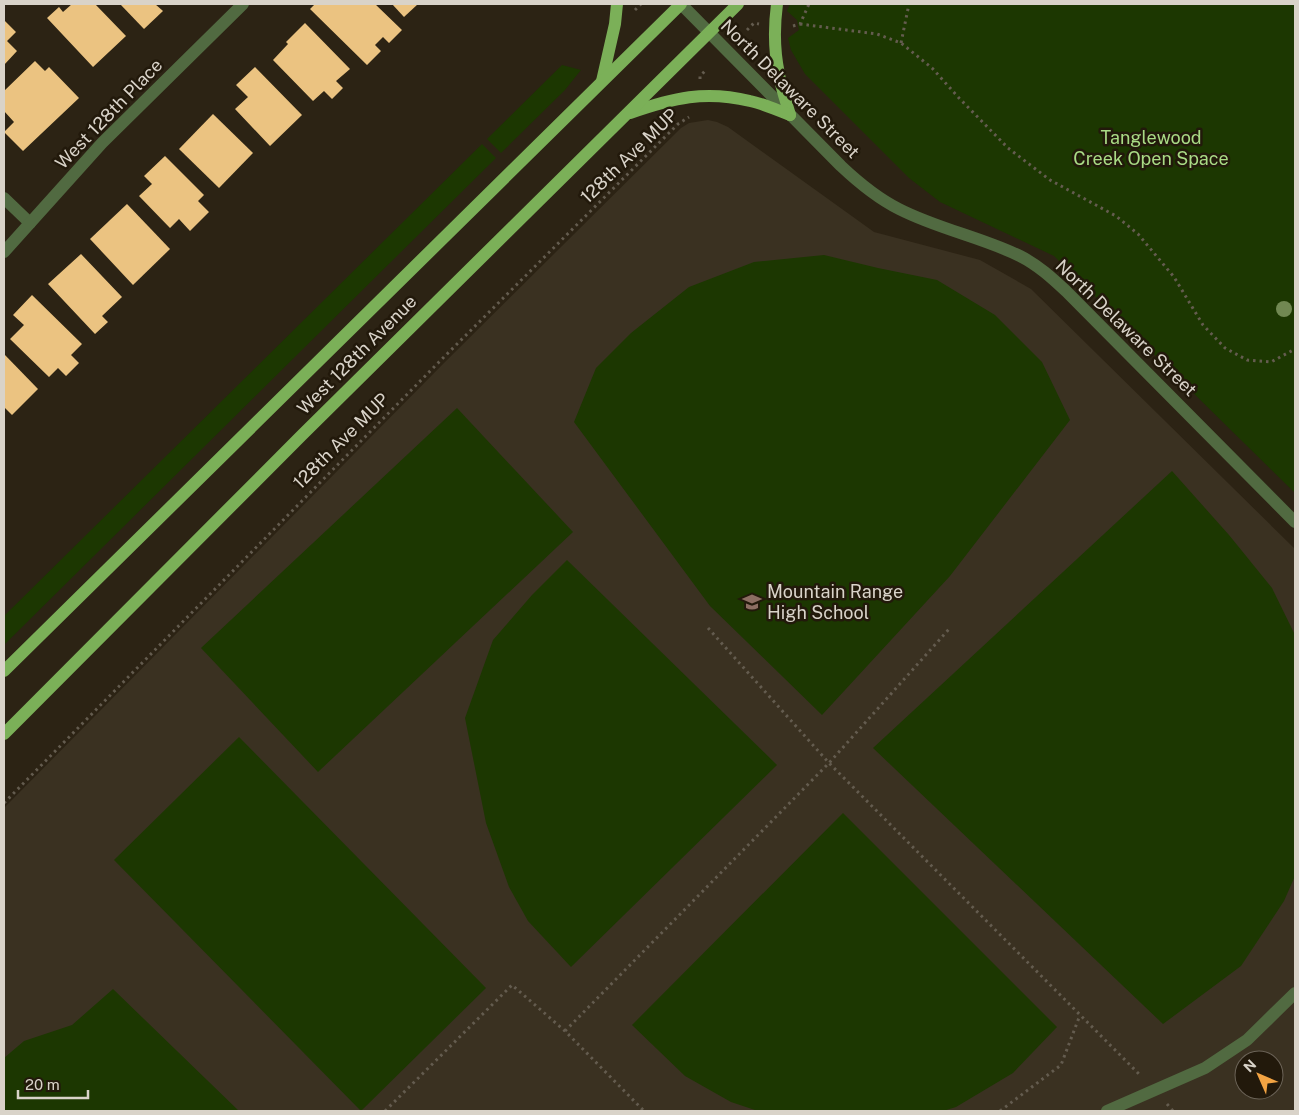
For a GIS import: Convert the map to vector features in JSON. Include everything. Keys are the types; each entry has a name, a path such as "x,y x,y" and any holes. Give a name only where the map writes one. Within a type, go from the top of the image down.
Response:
{"main road":[{"path":"602,81 615,24 617,4"},
{"name":"West 128th Avenue","path":"4,671 681,4"},
{"name":"West 128th Avenue","path":"4,734 302,435 738,4"},
{"path":"776,4 776,54 779,75 790,115"},
{"path":"625,115 678,98 715,96 752,101 790,115"}],"street":[{"name":"West 128th Place","path":"4,252 102,143 243,4"},
{"name":"North Delaware Street","path":"681,4 853,178 867,189 918,218 1020,256 1051,277 1295,522"},
{"path":"4,198 30,223"},
{"path":"1107,1111 1205,1068 1247,1040 1295,993"}],"path":[{"path":"800,24 809,4"},
{"path":"901,43 909,4"},
{"path":"749,18 754,23 762,25"},
{"path":"747,30 754,23"},
{"path":"787,26 800,24 876,34 901,43 932,68 1008,148 1050,180 1116,216 1138,234 1174,277 1203,325 1225,348 1247,360 1271,362 1295,349"},
{"path":"695,72 700,76"},
{"name":"128th Ave MUP","path":"4,802 439,362 678,124 691,116"},
{"path":"708,628 829,763 1174,1111"},
{"path":"565,1031 829,763 950,628"},
{"path":"385,1111 512,985 565,1031 644,1111"},
{"path":"1000,1111 1061,1065 1080,1015"}],"shaded area":[{"name":"Mountain Range High School","path":"708,120 728,127 874,232 980,260 1031,289 1295,549 1295,1111 4,1111 4,808 442,365 681,128 689,123"}],"green space":[{"name":"Tanglewood Creek Open Space","path":"790,4 1295,4 1295,493 1054,256 940,202 909,178 805,74 791,50 788,38 799,30 797,20 787,11"},
{"path":"562,65 581,70 565,90 501,153 487,139"},
{"path":"482,144 496,158 4,645 4,616"},
{"path":"824,255 937,280 995,315 1042,362 1070,420 950,576 822,715 710,606 574,422 596,368 631,333 689,287 754,262"},
{"path":"457,408 573,532 318,772 201,648"},
{"path":"1172,471 1229,535 1272,588 1295,635 1295,876 1284,901 1241,966 1163,1024 873,748"},
{"path":"567,560 777,765 571,967 528,921 509,887 486,823 465,718 493,640 532,595"},
{"path":"239,737 486,988 361,1111 114,860"},
{"path":"843,813 1057,1027 1013,1073 956,1107 943,1111 758,1111 731,1102 685,1076 632,1025"},
{"path":"113,989 239,1111 4,1111 4,1058 24,1041 72,1025"}],"building":[{"path":"72,4 95,4 126,36 93,67 47,18 59,7 63,12"},
{"path":"120,4 155,4 163,11 144,29"},
{"path":"315,4 375,4 402,30 389,43 383,37 375,45 381,51 367,65 310,9"},
{"path":"392,4 418,4 404,17"},
{"path":"4,20 16,32 7,41 17,51 4,65"},
{"path":"305,23 350,69 336,81 343,88 332,99 324,91 313,101 273,60 288,44 286,42"},
{"path":"35,61 45,71 49,67 79,98 23,151 4,132 14,122 4,111 4,91"},
{"path":"255,67 302,115 270,146 235,109 248,97 236,85"},
{"path":"213,114 253,153 219,188 179,149"},
{"path":"165,156 204,195 198,201 209,212 190,231 179,219 170,228 139,196 152,184 144,176"},
{"path":"127,204 170,249 133,285 90,239"},
{"path":"81,254 122,297 102,316 108,322 95,334 48,284"},
{"path":"32,295 82,344 71,355 79,363 66,376 58,368 49,377 10,339 24,325 13,315"},
{"path":"4,354 38,389 12,415 4,407"}],"place":[{"name":"Mountain Range High School","path":"752,602"}]}
